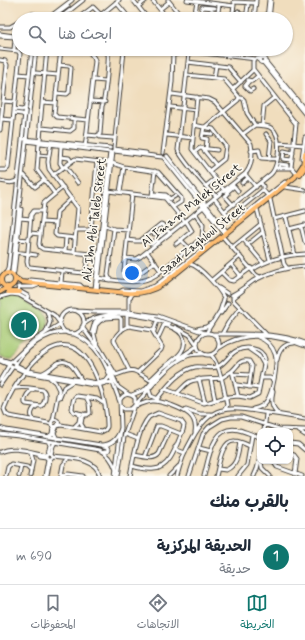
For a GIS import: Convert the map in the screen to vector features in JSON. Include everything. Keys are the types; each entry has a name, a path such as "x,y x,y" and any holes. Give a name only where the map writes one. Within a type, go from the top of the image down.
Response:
{"main road":[{"name":"Saad Zaghloul Street","path":"11,286 21,282 29,282 118,292 132,293 150,291 178,273 277,193 299,172 303,165 305,154"},
{"name":"Saad Zaghloul Street","path":"225,235 238,222 291,183 300,175 305,167"},
{"name":"Saad Zaghloul Street","path":"12,272 21,282 38,285 63,286 129,297 155,291 213,244"},
{"path":"11,286 4,286 0,283 2,276 6,273 12,272 11,286 8,292 20,292"},
{"path":"0,292 11,286"}],"street":[{"path":"58,12 74,0"},
{"path":"69,12 84,0"},
{"path":"135,0 145,12"},
{"path":"135,0 144,12"},
{"path":"140,5 146,0"},
{"path":"152,0 160,10 168,1 177,12"},
{"path":"187,0 234,6"},
{"path":"218,0 218,12"},
{"path":"226,0 226,6"},
{"path":"269,12 270,0"},
{"path":"105,12 118,1 125,12"},
{"path":"195,12 197,1"},
{"path":"233,12 234,1 256,2 255,12"},
{"path":"247,12 248,5"},
{"path":"86,12 93,7 98,12"},
{"path":"202,12 202,7 214,8 213,12"},
{"path":"0,28 10,28"},
{"path":"0,35 12,36"},
{"path":"0,49 12,50"},
{"path":"0,170 6,170 8,168 20,56"},
{"path":"12,272 17,239 17,188 24,140 31,56"},
{"path":"17,217 26,147 24,140 27,133 36,56"},
{"path":"47,56 37,170 54,194"},
{"path":"61,56 54,112 55,115 57,117 88,120"},
{"path":"85,147 95,60 92,56"},
{"path":"98,136 100,134 102,106 104,102 108,56"},
{"name":"Ali Ibn Abi Taleb Street","path":"96,284 98,278 122,56"},
{"path":"165,148 175,56"},
{"path":"189,56 178,148 180,153 227,215"},
{"path":"225,56 261,59 305,114"},
{"path":"228,56 261,59 305,110"},
{"path":"233,89 246,77 262,56"},
{"path":"162,155 165,148 171,107 174,59"},
{"path":"0,60 5,61 7,65 3,101 1,105 0,130"},
{"path":"188,62 228,67 241,82"},
{"path":"56,93 67,94 69,92 70,67 59,65"},
{"path":"214,78 216,65"},
{"path":"253,69 297,124 292,160 292,168 296,174"},
{"path":"36,72 58,75"},
{"path":"18,74 29,75"},
{"path":"187,74 225,80 239,98 244,100 247,113 255,125"},
{"path":"253,89 250,91 245,86 249,81 252,81 258,76"},
{"path":"246,77 249,81"},
{"path":"93,80 106,81"},
{"path":"0,84 5,85"},
{"path":"0,89 4,90"},
{"path":"172,94 213,100 243,134 250,144 251,150 259,150 260,157 277,160"},
{"path":"197,97 192,150 224,190"},
{"path":"206,149 207,139 202,138 204,127 239,98"},
{"path":"262,126 264,107 275,98"},
{"path":"3,101 15,102"},
{"path":"90,101 104,102"},
{"path":"42,102 55,103"},
{"path":"171,107 196,110"},
{"path":"14,109 22,110 26,108"},
{"path":"14,113 25,116"},
{"name":"Ali Ibn Abi Taleb Street","path":"113,144 116,117"},
{"path":"1,119 13,120"},
{"path":"41,127 70,131 74,128 74,119"},
{"path":"194,125 212,129 226,146 225,158 208,171"},
{"path":"243,134 255,125 271,128 277,135 279,144 277,168"},
{"path":"195,132 212,134"},
{"path":"27,133 32,141"},
{"path":"266,134 271,139 270,159"},
{"path":"87,135 113,138"},
{"path":"167,135 193,138"},
{"path":"271,139 277,135"},
{"path":"238,222 269,198 296,174 302,165 305,137"},
{"path":"24,140 112,151 162,155 222,228"},
{"path":"26,147 32,141"},
{"path":"50,143 85,147"},
{"path":"50,143 48,166 78,208 74,252"},
{"path":"61,145 60,166 64,167 78,183"},
{"path":"271,145 304,145"},
{"path":"202,148 216,165"},
{"path":"196,151 202,148 217,150"},
{"name":"Al Imam Malek Street","path":"125,258 138,259 245,174 250,168 251,150"},
{"path":"292,160 283,159 284,152 293,153"},
{"path":"12,272 15,222 24,175 25,154"},
{"path":"38,155 49,156"},
{"path":"60,157 68,158 71,161"},
{"path":"53,175 75,159 110,163 124,167 155,171 160,173 181,198 181,202 173,207"},
{"path":"76,230 88,230 91,228 97,162"},
{"path":"120,192 124,167"},
{"path":"224,211 261,183 277,168 292,168"},
{"path":"153,195 155,171"},
{"path":"245,174 256,187"},
{"path":"24,175 35,186 44,180"},
{"path":"206,186 215,178"},
{"path":"242,183 248,178"},
{"path":"0,182 12,183 18,179"},
{"path":"0,182 14,184 17,188"},
{"path":"261,183 263,190 269,198 282,257 282,270"},
{"path":"291,183 294,188 305,190"},
{"path":"233,205 226,196 228,194 227,192 234,186 238,191"},
{"path":"63,187 45,201 39,244 41,248 100,255"},
{"path":"285,187 305,190"},
{"path":"163,196 164,190"},
{"path":"218,221 227,215 232,215 263,190"},
{"path":"107,191 163,196 172,200 175,196"},
{"path":"132,194 124,269 125,272 140,273 155,262"},
{"path":"163,196 192,231 176,244"},
{"path":"72,198 58,210 55,235 75,238"},
{"path":"265,203 270,208 282,257 285,266 288,268"},
{"path":"204,206 218,221 228,241 258,277"},
{"path":"257,209 270,260"},
{"path":"43,211 33,212 31,219 27,263 29,266 62,271 84,272 86,271 88,254"},
{"path":"274,220 305,211"},
{"path":"274,220 305,211"},
{"path":"98,278 139,281 151,278 203,236 203,225 196,213"},
{"path":"17,217 31,219"},
{"path":"286,217 295,255"},
{"path":"15,222 15,252"},
{"path":"42,222 56,223"},
{"path":"127,240 135,242 140,241 162,224 170,233"},
{"path":"233,247 261,224"},
{"path":"103,226 114,229 128,230"},
{"path":"289,229 303,226 305,241"},
{"path":"110,280 108,275 114,229"},
{"path":"152,231 154,234 157,233 160,236 166,231"},
{"path":"247,245 263,232"},
{"path":"30,233 40,234"},
{"path":"65,251 66,237"},
{"path":"17,239 29,240"},
{"path":"243,239 263,263"},
{"path":"151,244 156,240 159,243"},
{"path":"182,240 189,248"},
{"path":"118,292 123,290 140,291 155,286 208,245 213,244"},
{"path":"15,252 36,255"},
{"path":"147,252 161,271"},
{"path":"221,272 230,281 270,260 305,254"},
{"name":"Ali Ibn Abi Taleb Street","path":"96,289 100,255"},
{"path":"212,280 240,256"},
{"path":"195,260 198,266 266,334"},
{"path":"190,264 197,267 219,289 224,299"},
{"path":"231,264 241,276"},
{"path":"219,348 219,340 213,334 212,326 231,299 258,277 288,268 305,267"},
{"path":"224,299 231,299 252,284 268,276 305,267"},
{"path":"62,271 63,286"},
{"path":"38,285 33,287 19,286 18,289 27,297 54,314 63,329 67,332"},
{"path":"0,297 8,294 17,294 27,297"},
{"path":"122,476 117,476 117,470 121,428 121,404 123,396 146,389 164,369 197,345 200,336 205,333 221,308 225,295 231,299 258,329 256,335"},
{"path":"127,327 129,297"},
{"path":"222,334 228,323 239,309"},
{"path":"44,334 48,330 50,322 46,310"},
{"path":"0,380 31,343 44,334 55,329 60,324 64,313 70,310 128,313 157,319 205,333 256,335 280,338 305,346"},
{"path":"76,311 82,317 82,327 99,354 110,376 121,404 124,409 129,410 135,406 167,370 179,361 191,355 210,355 236,338 256,335 266,334 283,336 305,343"},
{"path":"72,333 77,332 92,318 128,313"},
{"path":"93,342 92,332 94,325 97,320 106,315"},
{"path":"121,331 121,318 106,318 96,325 94,336 115,375 129,370 138,372 150,380 181,354 184,349 185,344 183,336 174,328 164,325 158,338"},
{"path":"157,319 192,336 202,354"},
{"path":"138,372 162,349 154,331 157,319"},
{"path":"194,330 203,328 213,322"},
{"path":"129,370 114,340 115,336 127,327 154,331"},
{"path":"182,330 186,342 184,355"},
{"path":"0,386 12,364 43,338 57,333 67,332 93,342 105,359 118,387 136,400 117,470"},
{"path":"249,410 256,409 266,403 269,397 276,362 274,352 268,343 256,335"},
{"path":"282,415 275,411 272,403 273,385 280,351 287,344 296,342"},
{"path":"27,372 16,388 6,410 10,415 19,417 48,423 55,426 61,425 101,432 105,430 107,427 105,414 103,403 98,384 85,359 71,349 56,348 42,358 27,372 13,390 4,409 7,415 19,417 33,419 55,421 62,424 99,430 103,429 106,425 105,414 98,384"},
{"path":"157,399 165,389 188,370 197,367 210,368 218,366 236,351 246,349 256,353 264,366 258,394 250,398 238,396 227,397 205,403 165,389"},
{"path":"274,352 277,349 280,351"},
{"path":"214,353 229,406 231,408"},
{"path":"210,355 214,358 218,366"},
{"path":"0,360 12,364 27,372 98,384 108,382 113,383"},
{"path":"42,374 58,362 65,361 71,364 82,380"},
{"path":"177,393 188,383 199,379 211,380 233,372 240,362 246,361 251,364 248,387"},
{"path":"50,369 50,376"},
{"path":"27,372 50,376 59,390 54,433 56,441 49,456"},
{"path":"233,372 250,375"},
{"path":"233,372 237,385 238,396"},
{"path":"74,380 77,373"},
{"path":"262,376 264,375 273,378"},
{"path":"46,476 50,446 48,439 55,426 62,390 66,385 74,380 82,380 98,384 108,380 110,376"},
{"path":"199,379 205,403"},
{"path":"211,380 216,400"},
{"path":"20,382 29,393"},
{"path":"237,385 259,388"},
{"path":"16,388 25,387 43,390 45,393 42,405 36,406 26,404 24,402 29,393 34,389"},
{"path":"149,390 151,396 148,398 150,402"},
{"path":"86,414 78,413 72,410 74,399 78,396 96,399 103,403"},
{"path":"89,403 91,400 101,396"},
{"path":"151,396 196,412 213,414"},
{"path":"75,426 79,423 82,417 91,412 86,397"},
{"path":"225,409 227,406 227,397"},
{"path":"135,406 157,401 183,409 192,417 195,425 195,434"},
{"path":"266,403 268,406 272,403"},
{"path":"30,405 33,419"},
{"path":"27,418 36,406"},
{"path":"178,476 184,454 195,434 202,422 213,414 231,408 282,415 305,420"},
{"path":"178,476 181,465 191,443 201,427 210,418 220,412 232,410 305,420"},
{"path":"192,417 196,416 196,412"},
{"path":"78,413 83,427"},
{"path":"130,476 134,455 138,440 146,419 154,414 161,414 181,421 184,427 167,463 159,468 150,469 132,466"},
{"path":"266,426 268,415"},
{"path":"190,476 201,439 206,430 213,424 226,418 236,417 275,428"},
{"path":"190,476 202,439 214,424 222,420 241,418 266,426 286,430 305,431"},
{"path":"145,457 156,427 159,425 181,434"},
{"path":"0,428 6,430 56,441 100,450 107,452 109,449 108,446 56,441"},
{"path":"100,445 113,442 121,428"},
{"path":"134,455 153,458 158,455 170,430"},
{"path":"204,476 216,438 226,431 239,430 257,437"},
{"path":"293,431 305,431"},
{"path":"299,431 305,435"},
{"path":"0,434 48,439"},
{"path":"238,476 247,465 252,435"},
{"path":"125,436 138,440"},
{"path":"216,476 225,446 232,441 250,446"},
{"path":"218,469 226,470 234,464 237,458 240,442"},
{"path":"293,443 298,444 305,450"},
{"path":"200,448 211,451"},
{"path":"0,454 5,450 11,449 89,462 96,467 99,476"},
{"path":"174,449 184,454"},
{"path":"100,450 110,458 117,470"},
{"path":"0,454 9,451 49,456 90,464 99,476"},
{"path":"31,454 33,460"},
{"path":"30,476 33,460 37,455"},
{"path":"293,456 297,459 295,474"},
{"path":"61,459 63,467 62,476 68,474 83,476"},
{"path":"63,467 67,460"},
{"path":"6,476 9,465 12,464 27,467 31,471"},
{"path":"27,467 32,464"},
{"path":"254,476 258,464"},
{"path":"261,464 264,471 270,476"},
{"path":"275,464 302,476"},
{"path":"169,476 180,465"},
{"path":"19,476 21,466"},
{"path":"63,467 68,474"},
{"path":"256,471 264,471"}],"green space":[{"path":"9,291 45,311 48,317 47,327 44,332 23,347 16,357 12,359 0,356 0,293"}],"place":[{"name":"الحديقة المركزية","path":"24,325"}]}
